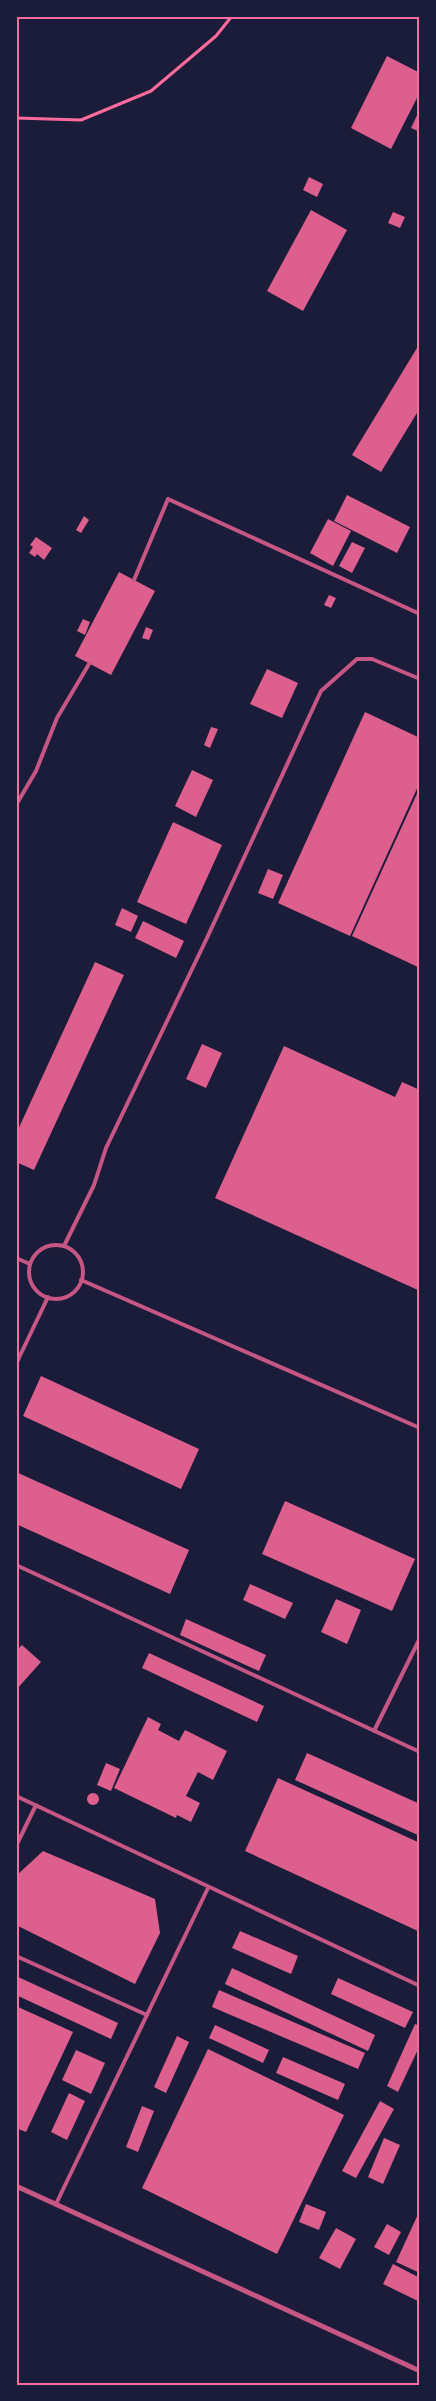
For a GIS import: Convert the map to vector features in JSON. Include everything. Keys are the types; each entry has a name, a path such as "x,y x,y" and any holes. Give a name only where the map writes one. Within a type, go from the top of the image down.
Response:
{"street":[{"path":"16,2186 420,2371"}],"lane":[{"path":"134,580 168,499 420,614"},
{"path":"64,1246 94,1185 106,1148 206,940 320,691 357,659 372,659 420,679"},
{"path":"16,805 36,771 57,718 89,664"},
{"path":"47,1246 64,1246 77,1256 82,1271 81,1280 72,1293 56,1299 40,1294 30,1280 30,1264 34,1256 47,1246"},
{"path":"16,1258 30,1264"},
{"path":"81,1280 420,1428"},
{"path":"16,1364 48,1297"},
{"path":"16,1565 420,1752"},
{"path":"374,1731 420,1638"},
{"path":"16,1796 208,1888 420,1986"},
{"path":"16,1846 36,1805"},
{"path":"56,2204 208,1888"},
{"path":"16,1956 147,2015"}],"path":[{"path":"16,118 81,120 151,91 216,36 232,16"}],"building":[{"path":"387,56 420,73 420,92 391,149 351,128"},
{"path":"420,109 420,132 411,128"},
{"path":"309,177 323,184 317,197 303,190"},
{"path":"311,210 347,230 303,311 267,291"},
{"path":"393,212 405,217 400,228 388,223"},
{"path":"420,343 420,408 381,472 352,455"},
{"path":"347,495 410,527 397,553 334,521"},
{"path":"84,516 89,520 81,533 76,530"},
{"path":"328,519 351,531 333,566 310,553"},
{"path":"36,537 52,548 44,560 37,554 35,557 29,553 33,547 30,545"},
{"path":"352,542 365,548 352,573 339,566"},
{"path":"119,572 155,591 111,675 75,656"},
{"path":"329,595 336,598 331,608 324,605"},
{"path":"83,619 90,622 85,635 77,631"},
{"path":"146,627 153,630 149,640 142,638"},
{"path":"267,669 298,683 282,718 250,704"},
{"path":"365,712 420,738 420,782 350,936 278,903"},
{"path":"211,727 218,729 210,748 204,745"},
{"path":"192,770 213,780 196,817 175,806"},
{"path":"420,787 420,968 352,936"},
{"path":"173,822 222,845 186,924 137,902"},
{"path":"268,869 283,875 273,899 258,893"},
{"path":"122,908 138,916 131,932 115,925"},
{"path":"143,921 184,941 176,958 135,938"},
{"path":"95,962 124,975 34,1170 16,1162 16,1134"},
{"path":"202,1044 222,1053 206,1088 186,1079"},
{"path":"284,1046 395,1097 402,1082 420,1090 420,1291 215,1198"},
{"path":"41,1376 199,1449 181,1489 23,1416"},
{"path":"16,1472 189,1550 170,1594 16,1524"},
{"path":"285,1501 415,1559 392,1611 262,1554"},
{"path":"250,1584 293,1603 285,1619 243,1600"},
{"path":"336,1599 361,1610 347,1644 321,1632"},
{"path":"186,1619 266,1655 259,1671 180,1635"},
{"path":"22,1645 41,1662 16,1690 16,1651"},
{"path":"149,1653 264,1706 257,1722 142,1668"},
{"path":"148,1717 161,1724 158,1730 179,1741 185,1730 227,1751 213,1780 198,1772 186,1796 200,1803 191,1822 177,1815 176,1818 114,1788"},
{"path":"307,1753 420,1804 420,1836 295,1780"},
{"path":"106,1763 120,1769 111,1791 97,1785"},
{"path":"278,1778 420,1843 420,1932 245,1851"},
{"path":"93,1793 99,1799 93,1805 87,1799"},
{"path":"43,1851 155,1899 160,1933 135,1984 16,1925 16,1876"},
{"path":"240,1931 298,1956 291,1974 232,1948"},
{"path":"232,1968 375,2035 368,2051 225,1984"},
{"path":"16,1976 118,2023 111,2039 16,1995"},
{"path":"338,1978 413,2012 405,2028 331,1994"},
{"path":"219,1990 365,2053 358,2069 212,2007"},
{"path":"16,2006 73,2032 26,2132 16,2128"},
{"path":"415,2024 420,2026 420,2045 398,2092 387,2086"},
{"path":"215,2025 269,2050 263,2063 209,2038"},
{"path":"177,2036 189,2042 166,2093 154,2087"},
{"path":"208,2049 344,2115 277,2254 142,2188"},
{"path":"76,2050 105,2063 91,2094 62,2080"},
{"path":"283,2057 345,2084 338,2100 276,2073"},
{"path":"69,2093 85,2101 67,2140 51,2132"},
{"path":"380,2101 394,2109 356,2178 342,2171"},
{"path":"142,2106 154,2111 138,2152 126,2147"},
{"path":"384,2138 400,2145 383,2184 368,2177"},
{"path":"306,2204 326,2212 319,2230 299,2222"},
{"path":"420,2210 420,2273 396,2262"},
{"path":"387,2224 401,2232 389,2255 374,2247"},
{"path":"336,2228 356,2239 340,2269 319,2258"},
{"path":"393,2264 420,2278 420,2302 383,2284"}]}
